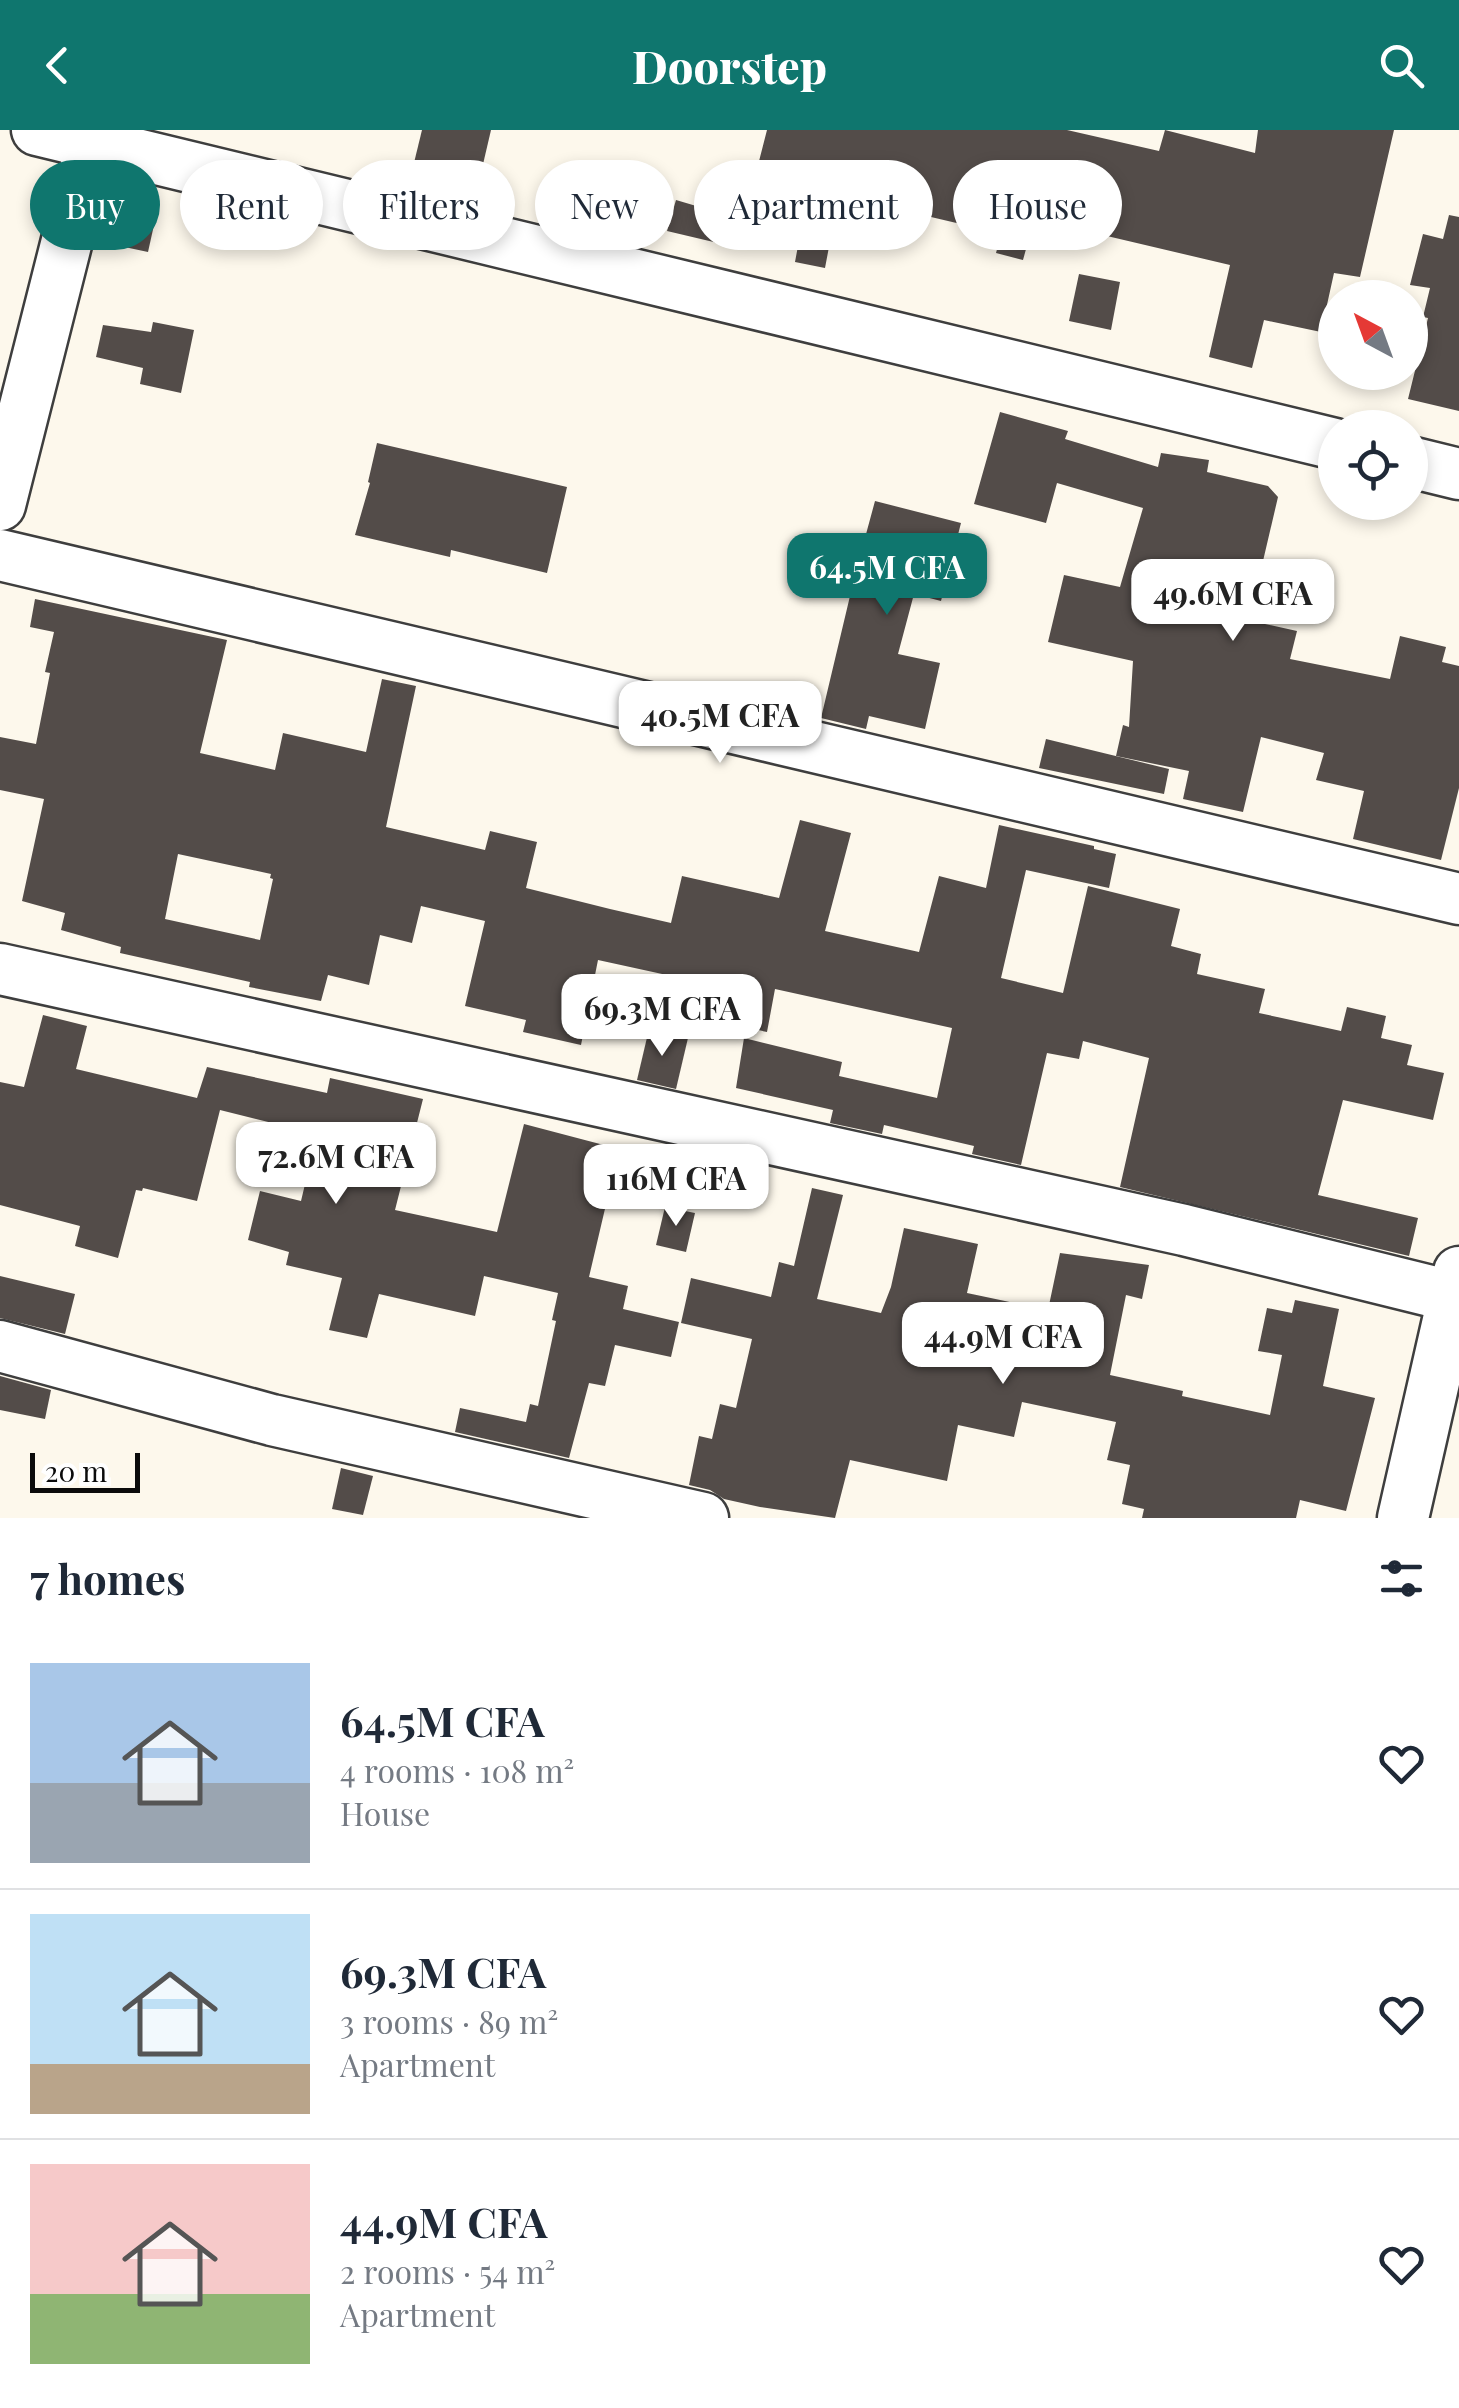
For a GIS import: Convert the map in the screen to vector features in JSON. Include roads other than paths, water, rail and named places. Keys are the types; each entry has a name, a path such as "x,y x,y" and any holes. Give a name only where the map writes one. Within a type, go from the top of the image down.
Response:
{"street":[{"path":"37,130 93,137 1318,440"},
{"path":"0,504 93,137"},
{"path":"1428,466 1459,474"},
{"path":"0,555 1459,900"},
{"path":"0,969 1457,1289 1403,1518"},
{"path":"0,1346 272,1420 703,1518"}]}
